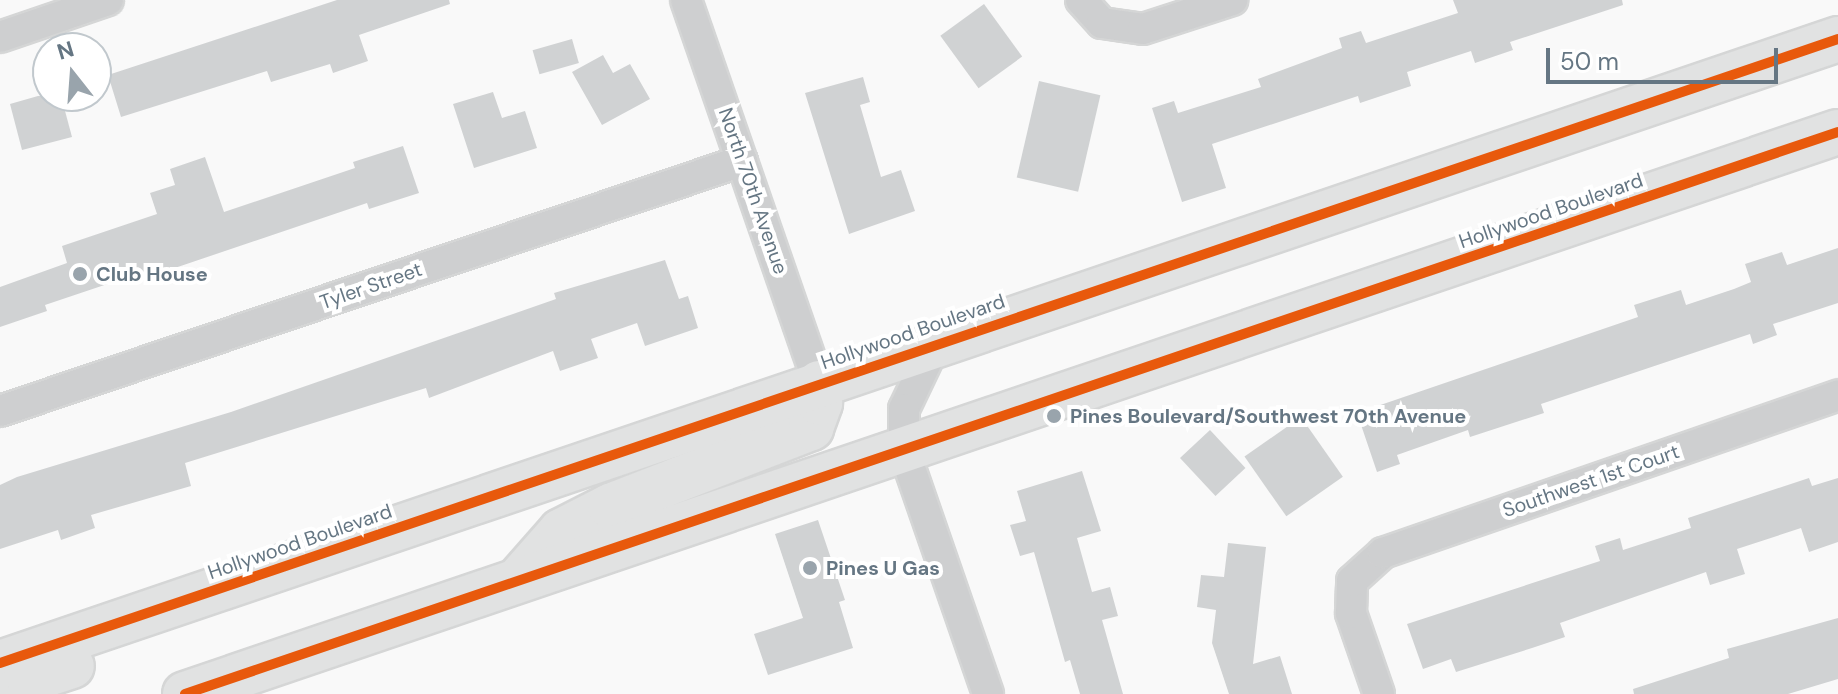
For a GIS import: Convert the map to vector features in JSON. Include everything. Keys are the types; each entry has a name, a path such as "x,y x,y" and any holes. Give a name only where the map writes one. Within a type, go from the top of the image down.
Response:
{"highway":[{"name":"Hollywood Boulevard","path":"0,663 1838,39"},
{"name":"Hollywood Boulevard","path":"208,690 516,582 1838,132"},
{"path":"516,582 561,531 610,506 811,428 820,403 819,383"},
{"path":"13,694 29,680 250,605 257,576"}],"street":[{"path":"0,37 108,0"},
{"name":"North 70th Avenue","path":"686,0 819,383"},
{"path":"1081,0 1102,23 1143,29 1232,0"},
{"name":"Tyler Street","path":"0,411 742,161"},
{"path":"935,344 904,409 904,451 988,694"},
{"name":"Southwest 1st Court","path":"1379,694 1351,613 1352,581 1383,553 1838,395"}],"building":[{"path":"337,0 449,0 450,4 359,35 368,61 333,73 330,64 271,82 267,71 121,117 112,88 112,74"},
{"path":"1453,0 1622,0 1623,5 1510,42 1513,50 1475,63 1471,51 1407,72 1411,86 1360,103 1358,96 1212,144 1226,188 1182,202 1152,108 1174,101 1178,113 1261,87 1258,79 1342,48 1339,38 1361,31 1366,43 1458,13"},
{"path":"984,4 1022,57 979,88 940,36"},
{"path":"572,39 579,63 539,74 533,50"},
{"path":"603,55 613,73 630,64 650,99 602,125 572,72"},
{"path":"863,77 870,102 860,105 881,177 901,170 915,211 849,234 805,93"},
{"path":"1039,81 1100,95 1078,192 1017,177"},
{"path":"493,92 502,118 525,111 537,148 474,168 453,104"},
{"path":"32,98 32,112 65,112 72,137 22,150 10,104"},
{"path":"403,146 419,193 369,209 367,203 157,274 155,268 45,305 47,311 0,327 0,287 67,263 62,246 157,214 150,193 175,185 170,169 205,157 224,212 355,168 353,162"},
{"path":"1838,248 1838,303 1773,324 1777,335 1753,344 1750,334 1541,404 1544,413 1470,437 1468,430 1397,455 1400,464 1377,472 1357,413 1638,317 1634,305 1681,290 1686,305 1734,289 1751,282 1745,264 1782,252 1787,265"},
{"path":"665,260 679,299 688,296 698,328 645,346 637,323 591,339 598,358 560,371 553,351 429,398 426,388 185,463 191,486 91,515 95,528 61,540 58,530 0,549 0,485 17,477 231,412 556,299 554,293"},
{"path":"1301,417 1343,477 1286,516 1244,457"},
{"path":"1210,430 1245,468 1215,496 1180,458"},
{"path":"1082,471 1101,531 1077,538 1092,592 1110,587 1118,616 1102,620 1123,694 1080,694 1070,660 1065,662 1034,552 1020,556 1010,525 1026,521 1017,491"},
{"path":"1809,478 1812,486 1838,478 1838,542 1809,552 1801,528 1737,549 1745,574 1710,585 1706,572 1560,623 1565,637 1456,672 1451,659 1423,669 1407,624 1600,561 1595,546 1620,538 1623,550 1691,528 1688,518"},
{"path":"818,520 845,600 839,602 853,648 768,675 754,634 803,618 775,534"},
{"path":"1228,543 1266,547 1253,664 1280,656 1292,694 1229,694 1212,643 1216,610 1197,607 1201,575 1224,577"},
{"path":"1838,618 1838,679 1788,694 1634,694 1633,689 1729,658 1727,649"}],"cycle path":[{"path":"0,663 1838,39"},
{"path":"185,694 1838,132"}],"place":[{"name":"Club House","path":"80,274"},
{"name":"Pines Boulevard/Southwest 70th Avenue","path":"1054,416"},
{"name":"Pines U Gas","path":"810,568"}]}
